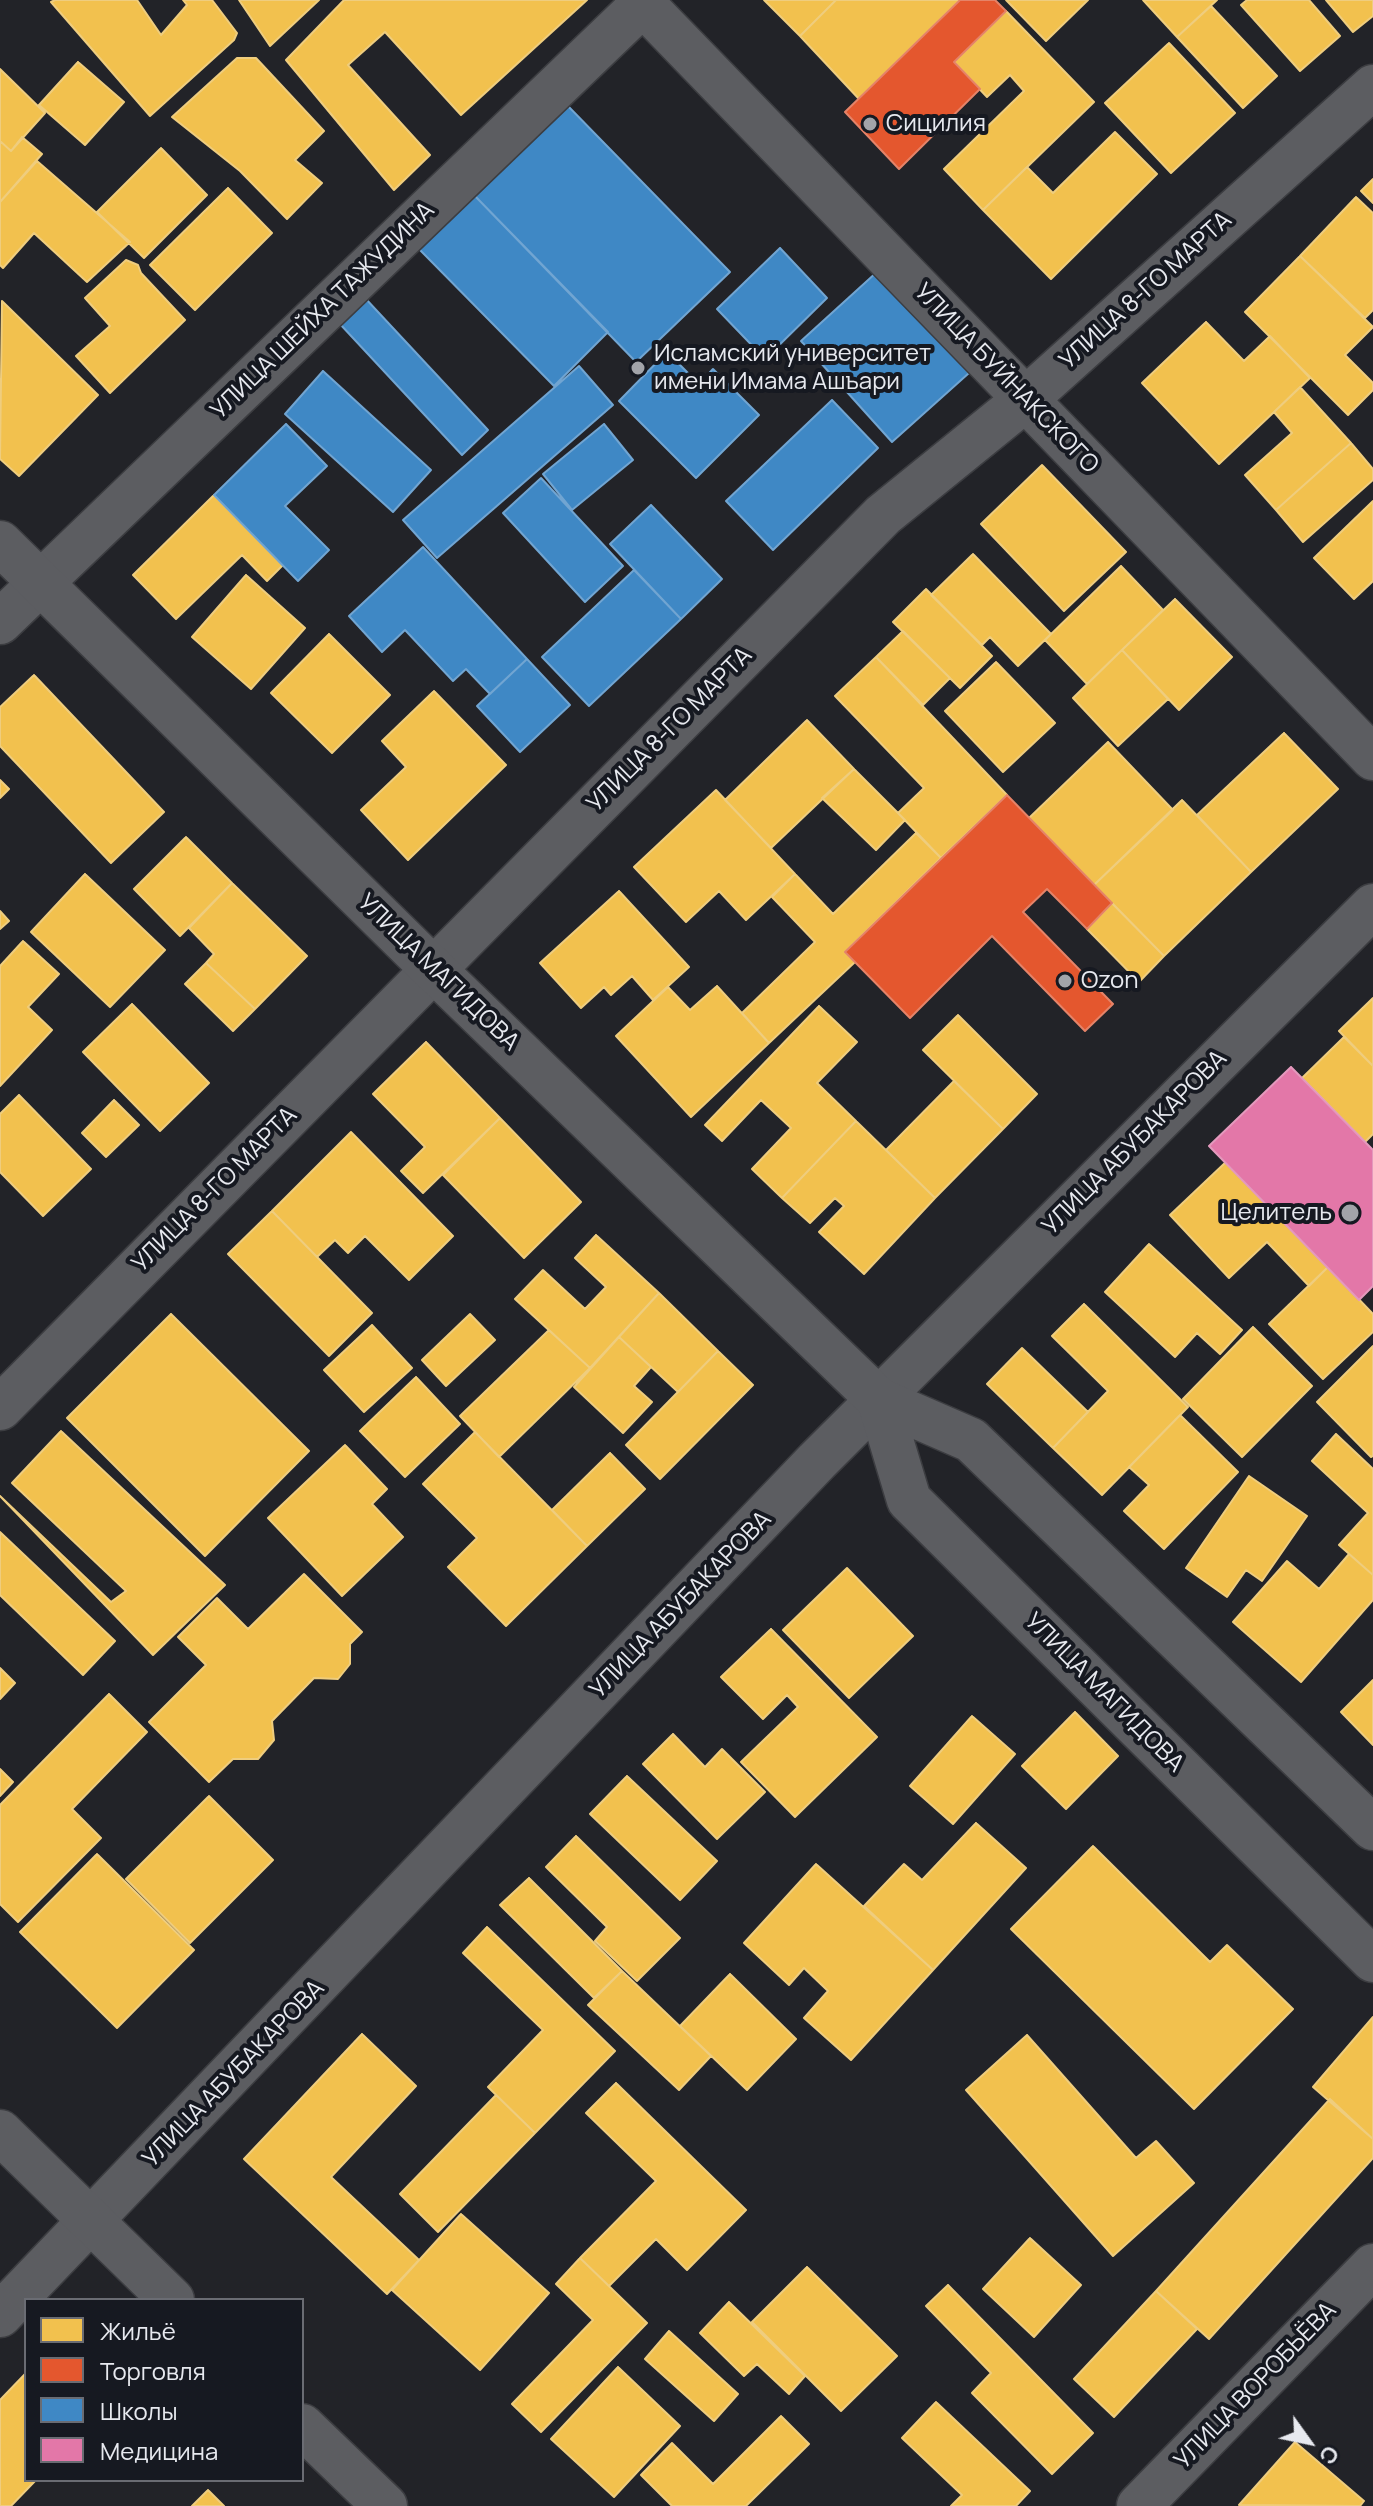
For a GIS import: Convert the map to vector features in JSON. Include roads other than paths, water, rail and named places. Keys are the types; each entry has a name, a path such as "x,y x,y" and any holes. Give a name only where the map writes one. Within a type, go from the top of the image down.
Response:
{"street":[{"name":"УЛИЦА БУЙНАКСКОГО","path":"643,1 1373,758"},
{"name":"УЛИЦА ШЕЙХА ТАЖУДИНА","path":"0,622 643,1"},
{"name":"УЛИЦА 8-ГО МАРТА","path":"0,1408 883,515 1026,399 1373,87"},
{"name":"УЛИЦА МАГИДОВА","path":"0,543 433,969 879,1400 971,1440 1373,1828"},
{"name":"УЛИЦА АБУБАКАРОВА","path":"0,2315 879,1400 1373,906"},
{"name":"УЛИЦА МАГИДОВА","path":"879,1400 909,1500 1373,1960"},
{"path":"0,2132 170,2298"},
{"name":"УЛИЦА ВОРОБЬЁВА","path":"1139,2506 1373,2266"},
{"path":"304,2428 385,2506"}],"place":[{"name":"Сицилия","path":"870,124"},
{"name":"Исламский университет имени Имама Ашъари","path":"638,368"},
{"name":"Ozon","path":"1065,981"},
{"name":"Целитель","path":"1350,1213"}]}
